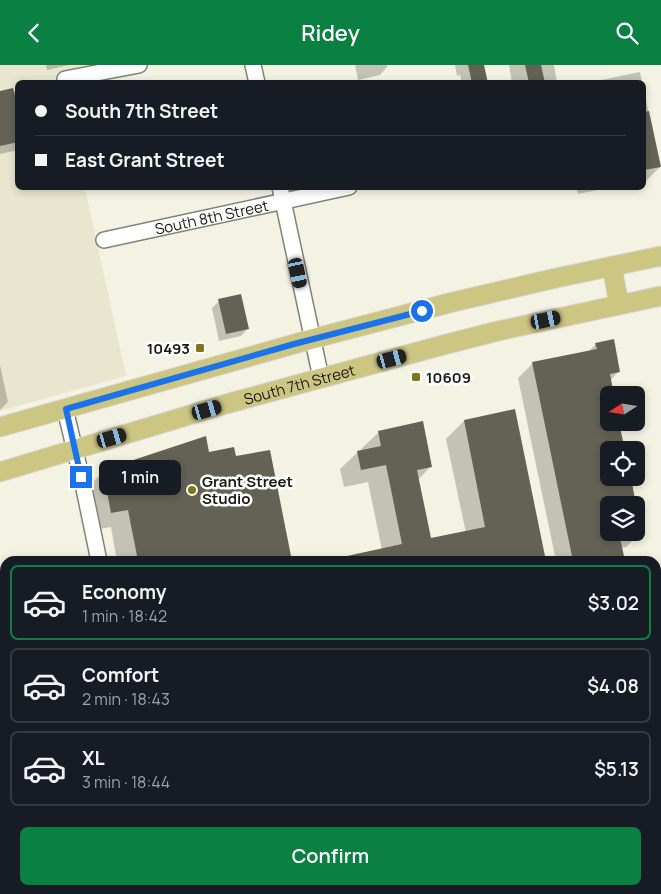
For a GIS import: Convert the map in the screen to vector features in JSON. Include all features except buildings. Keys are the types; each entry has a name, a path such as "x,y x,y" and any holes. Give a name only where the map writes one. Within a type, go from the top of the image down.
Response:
{"main road":[{"path":"0,427 312,339 453,302 661,256"},
{"path":"612,266 620,305"},
{"name":"South 7th Street","path":"0,472 321,378 498,331 661,296"}],"street":[{"path":"64,79 139,65"},
{"path":"253,65 256,80"},
{"name":"South 8th Street","path":"104,239 281,195 324,190"},
{"path":"281,195 321,378"},
{"path":"66,409 98,556"}],"shaded area":[{"path":"0,65 92,65 60,72 62,80 15,80 15,190 85,190 126,376 0,411"}],"place":[{"name":"10493","path":"200,348"},
{"name":"10609","path":"416,377"},
{"name":"Grant Street Studio","path":"192,490"}],"route":[{"path":"81,477 66,409 294,344 422,311"}]}
